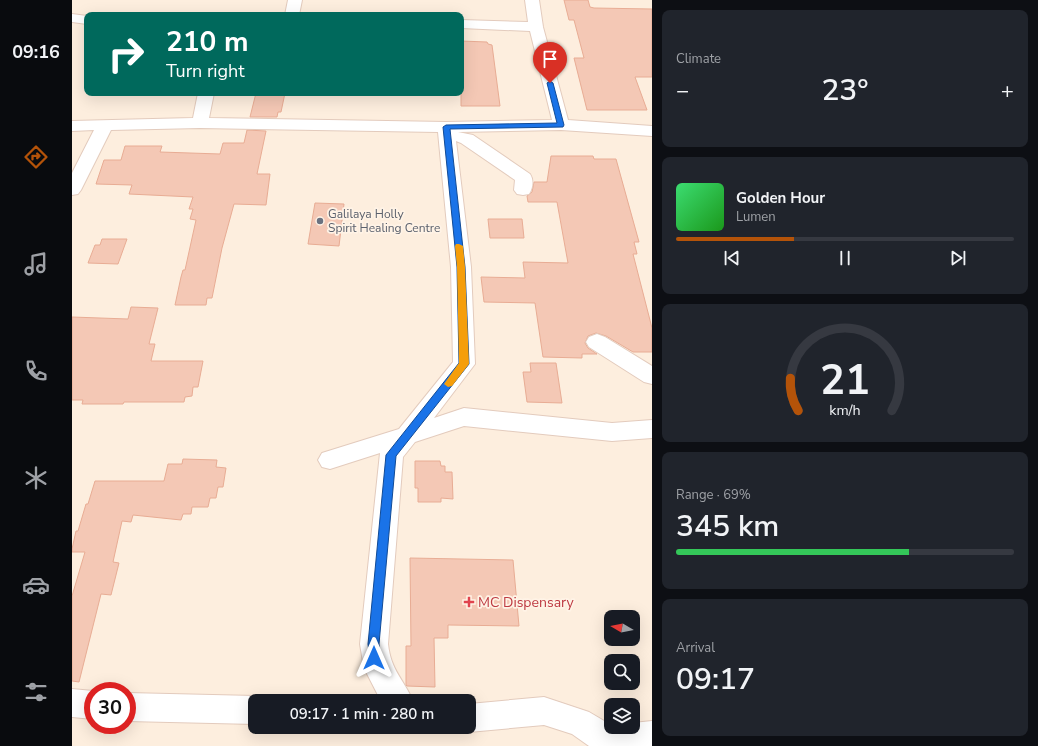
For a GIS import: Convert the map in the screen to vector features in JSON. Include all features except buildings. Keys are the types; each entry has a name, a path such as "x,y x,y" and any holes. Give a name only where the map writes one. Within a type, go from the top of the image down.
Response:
{"street":[{"path":"293,12 295,0"},
{"path":"532,0 536,27 560,125"},
{"path":"72,18 84,20"},
{"path":"464,24 536,27"},
{"path":"200,123 205,96"},
{"path":"72,126 200,123 446,130 560,125 644,130 652,146"},
{"path":"72,190 105,125"},
{"path":"446,130 467,139 524,178 523,190"},
{"path":"393,694 378,671 374,658 391,455 464,364 461,267 446,130"},
{"path":"597,342 652,376"},
{"path":"330,460 464,418 528,422 612,432 652,429"},
{"path":"72,703 84,704"},
{"path":"136,707 248,710"},
{"path":"476,717 544,712 580,722 609,743 652,736"}],"slow traffic":[{"path":"448,384 464,364 459,246"}],"place":[{"name":"Galilaya Holly Spirit Healing Centre","path":"320,221"},
{"name":"MC Dispensary","path":"469,602"}],"route":[{"path":"374,658 391,455 464,364 461,267 446,127 560,125 550,83"}]}
